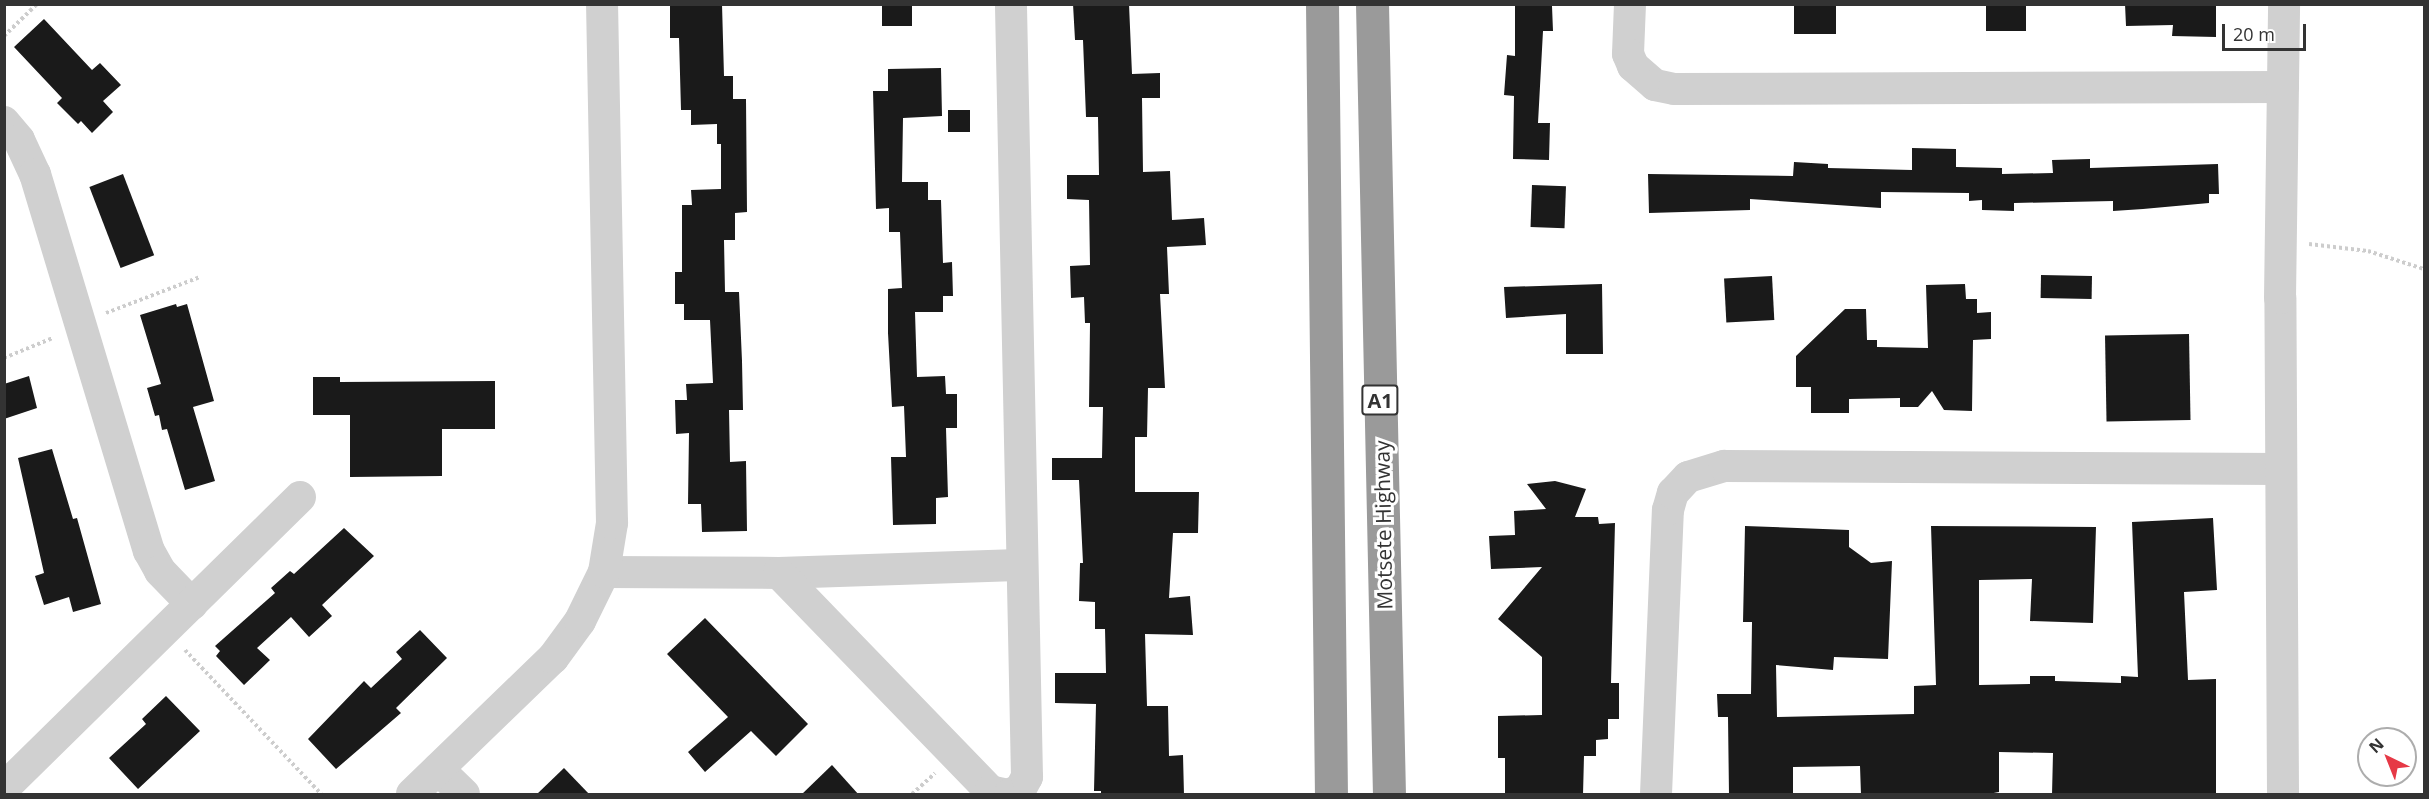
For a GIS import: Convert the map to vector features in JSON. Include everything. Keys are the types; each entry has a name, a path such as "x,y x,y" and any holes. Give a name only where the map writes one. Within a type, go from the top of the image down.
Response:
{"highway":[{"path":"1322,4 1331,795"},
{"name":"Motsete Highway","path":"1372,4 1389,795"}],"street":[{"path":"412,795 552,658 580,621 604,572 612,523 602,4"},
{"path":"1010,795 1020,790 1027,777 1020,565 1011,4"},
{"path":"1630,4 1628,54 1633,66 1655,85 1674,89 2283,87"},
{"path":"2283,795 2281,240 2284,4"},
{"path":"4,122 19,140 35,174 149,551 160,571 192,604"},
{"path":"1656,795 1668,510 1673,493 1688,477 1724,466 2282,469"},
{"path":"4,788 300,497"},
{"path":"604,572 779,573 1020,565"},
{"path":"779,573 990,790 1003,795"},
{"path":"438,769 464,795"}],"path":[{"path":"4,36 37,4"},
{"path":"2281,240 2368,250 2424,269"},
{"path":"165,630 321,795"}],"building":[{"path":"670,4 722,4 724,76 733,76 733,99 746,99 747,212 735,213 735,240 724,240 725,292 739,292 742,361 743,410 729,410 730,462 746,461 747,531 702,532 701,504 688,504 689,433 676,434 675,400 687,400 686,384 713,383 710,320 684,320 684,304 675,304 675,272 682,272 682,205 692,205 691,190 721,189 721,144 717,144 717,124 691,125 691,110 681,110 679,38 670,38"},
{"path":"882,4 912,4 912,26 882,26"},
{"path":"1073,4 1129,4 1132,74 1160,73 1160,98 1142,98 1143,172 1170,171 1172,220 1204,218 1206,245 1167,247 1169,294 1160,294 1165,388 1148,388 1147,437 1135,437 1135,492 1199,492 1198,533 1173,533 1169,598 1190,596 1193,635 1145,634 1147,706 1168,706 1169,756 1183,755 1184,795 1101,795 1101,791 1094,791 1096,704 1055,703 1055,673 1106,673 1105,629 1095,629 1095,602 1079,601 1080,563 1083,563 1079,480 1052,480 1052,458 1102,458 1103,407 1089,407 1090,323 1085,323 1084,297 1071,298 1070,266 1090,265 1089,200 1067,199 1067,175 1099,175 1098,117 1086,117 1083,40 1075,40"},
{"path":"1515,4 1552,6 1553,31 1543,31 1538,123 1550,123 1549,160 1513,159 1514,96 1504,95 1507,55 1515,56"},
{"path":"1794,4 1836,4 1836,34 1794,34"},
{"path":"1986,4 2026,4 2026,31 1986,31"},
{"path":"2125,4 2216,4 2216,37 2172,36 2173,25 2126,26"},
{"path":"44,19 92,70 100,63 121,85 103,101 113,112 92,133 81,121 78,124 57,103 62,98 14,47"},
{"path":"941,68 942,116 903,118 902,182 928,182 928,200 941,200 943,263 952,262 953,296 943,296 943,312 915,312 917,377 945,376 946,394 957,394 957,428 946,428 948,497 936,498 936,524 893,525 891,457 906,457 904,406 892,407 888,333 888,289 902,288 900,232 889,232 889,208 876,209 873,91 888,91 888,69"},
{"path":"948,110 970,110 970,132 948,132"},
{"path":"1912,148 1956,149 1956,167 2002,168 2002,174 2053,173 2052,160 2090,159 2090,168 2218,164 2219,194 2209,194 2209,203 2113,211 2113,201 2014,203 2014,211 1982,210 1982,200 1969,201 1969,193 1881,192 1881,208 1750,199 1750,210 1649,213 1648,174 1793,176 1794,162 1828,164 1828,168 1912,170"},
{"path":"123,174 154,255 121,268 89,187"},
{"path":"1532,185 1566,186 1565,228 1531,227"},
{"path":"2041,275 2092,276 2092,299 2041,298"},
{"path":"1772,276 1774,320 1726,322 1724,279"},
{"path":"1602,284 1603,354 1566,354 1566,314 1506,318 1504,287"},
{"path":"1965,284 1966,299 1977,299 1977,313 1991,312 1991,339 1973,340 1972,411 1944,410 1932,391 1918,407 1900,407 1900,398 1849,399 1849,413 1811,413 1811,387 1796,387 1796,356 1845,309 1866,309 1867,340 1877,340 1877,347 1928,348 1926,285"},
{"path":"176,304 177,307 187,304 214,401 193,407 215,481 185,490 167,429 162,430 159,415 155,416 147,388 161,384 140,315"},
{"path":"2189,334 2191,420 2107,421 2105,335"},
{"path":"29,376 37,408 4,419 4,384"},
{"path":"313,377 340,377 340,382 495,381 495,429 442,429 442,476 350,477 350,415 313,415"},
{"path":"52,449 73,519 77,518 101,604 73,612 69,597 44,605 35,576 44,573 18,458"},
{"path":"1555,481 1586,489 1575,517 1598,517 1599,524 1615,523 1611,683 1619,683 1619,719 1608,719 1608,739 1596,740 1596,756 1584,756 1583,795 1505,795 1505,758 1498,758 1498,716 1542,715 1542,657 1498,619 1542,567 1491,569 1489,536 1515,535 1514,511 1546,509 1527,484"},
{"path":"2213,518 2217,590 2184,592 2188,680 2216,679 2216,795 2052,795 2053,753 1999,752 1999,792 1983,795 1861,795 1860,766 1793,767 1793,795 1729,795 1728,717 1718,717 1717,694 1751,694 1752,622 1743,622 1745,526 1849,530 1849,547 1871,563 1892,561 1888,659 1834,657 1833,670 1776,665 1777,717 1914,714 1914,686 1936,685 1931,526 2096,527 2093,623 2030,621 2032,579 1979,580 1979,685 2030,684 2030,676 2055,676 2055,681 2121,683 2121,676 2138,677 2132,522"},
{"path":"344,528 374,556 322,605 332,616 309,637 291,617 257,648 270,660 244,685 216,656 220,651 215,646 275,593 271,588 290,571 294,574"},
{"path":"705,618 808,724 776,756 751,731 705,772 688,752 728,717 667,654"},
{"path":"420,630 447,658 396,708 401,713 336,769 308,739 364,681 371,688 402,659 396,652"},
{"path":"166,696 200,731 138,789 109,758 146,724 142,719"},
{"path":"832,765 859,795 801,795"},
{"path":"564,768 590,795 536,795"}]}
